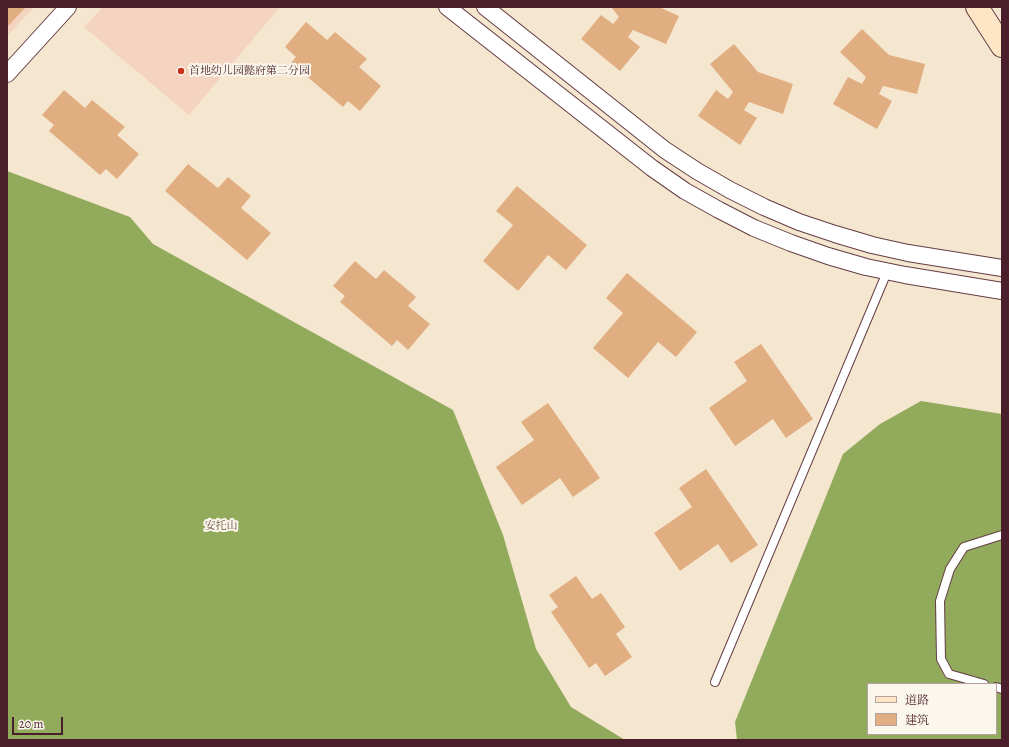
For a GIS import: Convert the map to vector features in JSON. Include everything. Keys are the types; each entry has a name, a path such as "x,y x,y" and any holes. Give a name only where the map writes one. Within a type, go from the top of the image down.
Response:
{"street":[{"path":"7,74 68,7"},
{"path":"447,7 620,145 685,190 754,228 828,256 887,272 1002,291"},
{"path":"484,7 665,150 730,190 799,222 850,238 908,253 1002,268"},
{"path":"977,7 1002,46"}],"lane":[{"path":"715,682 887,272"},
{"path":"980,683 949,674 941,659 940,601 950,569 964,547 1002,535"}],"shaded area":[{"path":"7,7 34,7 7,36"},
{"name":"首地幼儿园懿府第二分园","path":"103,7 280,7 189,115 84,27"}],"green space":[{"name":"安托山","path":"7,171 130,217 153,244 453,410 503,535 536,649 571,707 625,740 7,740"},
{"path":"921,401 1002,414 1002,740 737,740 735,722 843,454 880,424"}],"building":[{"path":"7,7 26,7 7,27"},
{"path":"611,7 659,7 679,16 666,44 633,30 628,37 640,47 620,71 581,39 601,15 613,24 619,17"},
{"path":"306,22 327,40 335,32 367,59 359,67 381,86 360,111 348,101 343,107 291,63 296,57 285,47"},
{"path":"862,29 889,55 925,64 917,94 883,86 879,94 892,101 877,129 833,104 848,77 862,84 866,77 840,52"},
{"path":"734,44 758,72 793,84 783,114 749,102 744,110 757,118 740,145 698,116 716,90 728,99 733,92 710,64"},
{"path":"64,90 85,108 92,100 125,127 117,135 139,154 117,179 106,169 100,175 49,131 54,125 42,115"},
{"path":"188,164 218,188 228,177 251,196 241,208 271,233 247,260 165,191"},
{"path":"517,186 587,245 566,270 548,255 518,291 483,261 513,225 496,211"},
{"path":"355,261 376,279 384,270 416,297 408,306 430,324 408,350 397,340 392,346 340,302 345,296 333,286"},
{"path":"627,273 697,332 676,357 658,342 628,378 593,348 623,313 606,298"},
{"path":"761,344 813,419 786,438 773,419 735,446 709,408 747,381 734,362"},
{"path":"548,403 600,478 573,497 560,478 522,505 496,467 534,440 521,422"},
{"path":"706,469 758,545 731,563 718,544 680,571 654,533 692,507 679,488"},
{"path":"576,576 592,599 601,593 625,627 616,634 632,657 605,676 596,663 589,668 551,612 558,607 549,595"}],"place":[{"name":"首地幼儿园懿府第二分园","path":"181,71"}]}
